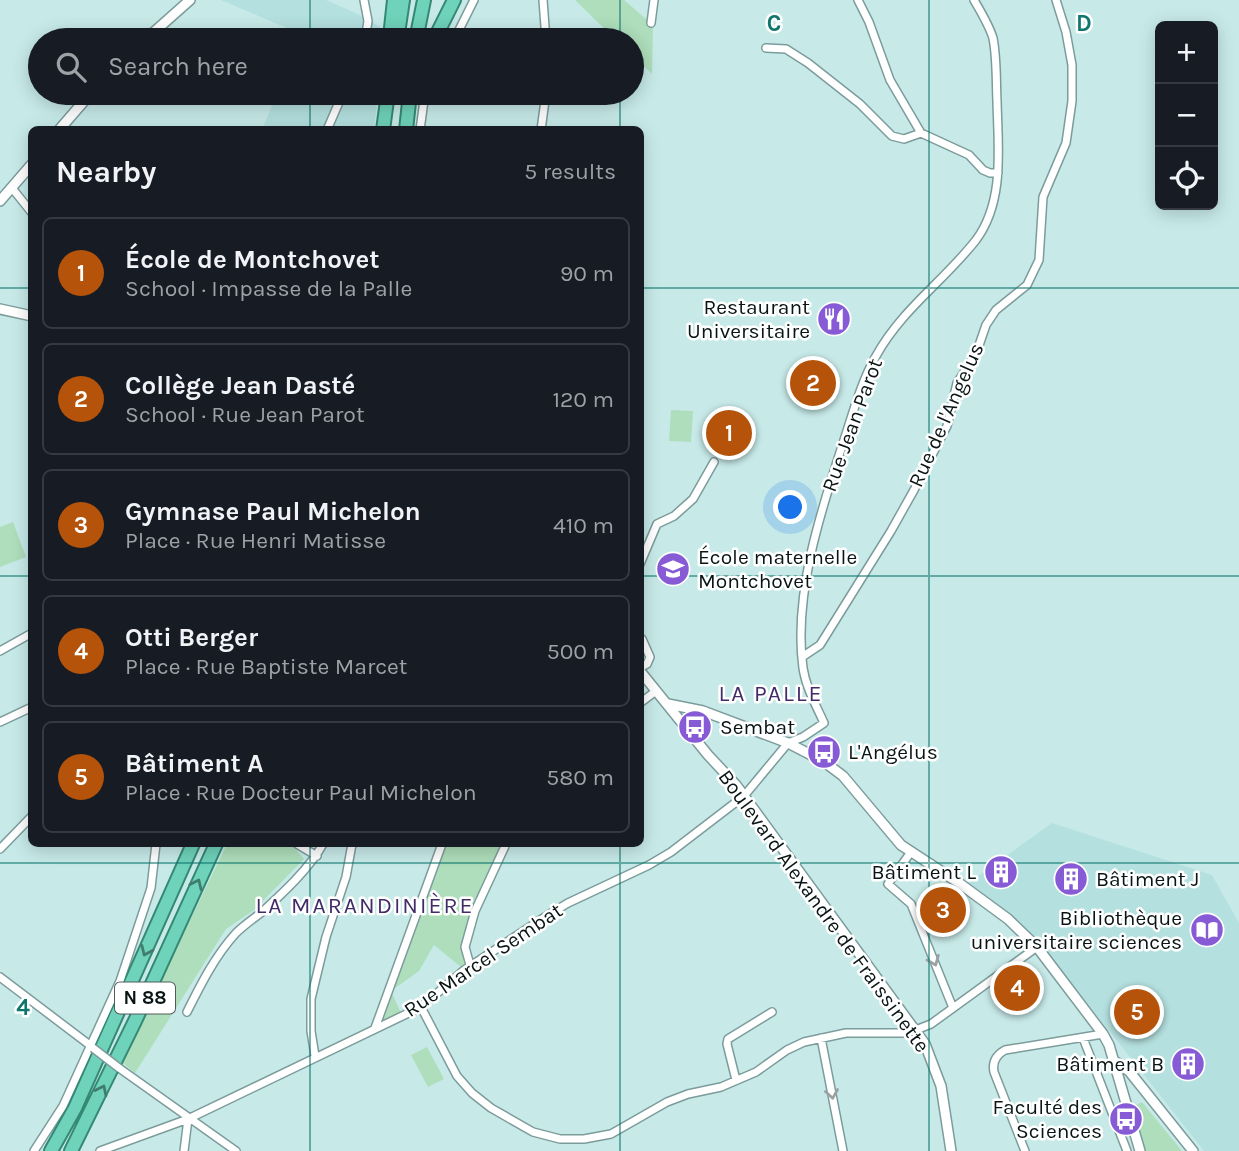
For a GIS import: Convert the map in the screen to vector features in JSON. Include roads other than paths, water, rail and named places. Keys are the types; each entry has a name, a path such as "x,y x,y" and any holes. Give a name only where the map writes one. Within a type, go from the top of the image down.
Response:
{"highway":[{"path":"391,28 394,0"},
{"path":"399,28 403,0"},
{"path":"418,28 424,0"},
{"path":"440,28 454,0"},
{"path":"383,126 386,105"},
{"path":"406,126 410,105"},
{"name":"N 88","path":"51,1151 75,1108 192,847"},
{"name":"N 88","path":"71,1151 215,847"},
{"path":"44,1151 75,1108"},
{"path":"79,1151 80,1134"}],"street":[{"path":"158,28 190,0"},
{"path":"364,0 367,28"},
{"path":"460,28 474,0"},
{"path":"543,0 545,28"},
{"path":"651,23 654,0"},
{"path":"858,0 890,80 921,133 969,155 983,170 998,173"},
{"name":"Rue Jean Parot","path":"788,743 824,723 807,687 802,657 803,614 811,550 818,520 859,395 875,358 899,321 977,238 993,205 998,173 996,56 992,35 974,0"},
{"name":"Rue de l'Angelus","path":"802,657 820,645 891,531 947,426 957,383 976,354 986,325 996,310 1027,285 1039,260 1043,197 1066,143 1072,101 1072,65 1056,0"},
{"path":"766,48 786,49 807,63 860,104 892,136 904,139 921,133"},
{"path":"64,126 81,105"},
{"path":"329,126 338,105"},
{"path":"421,126 423,105"},
{"path":"542,126 544,105"},
{"path":"0,201 28,169"},
{"path":"12,188 28,208"},
{"path":"0,309 28,315"},
{"path":"644,555 657,524 674,516 693,499 714,462"},
{"path":"0,651 28,634"},
{"path":"644,644 650,657 644,667"},
{"name":"Boulevard Alexandre de Fraissinette","path":"644,675 744,796 916,1031 932,1058 941,1086 951,1151"},
{"path":"644,699 656,691"},
{"path":"668,704 704,711 788,743 823,761 843,776 901,845 1008,919 1037,947 1103,1034 1118,1073 1140,1151"},
{"path":"0,722 28,709"},
{"name":"Rue Marcel Sembat","path":"100,1151 188,1119 421,1007 470,965 568,903 671,852 744,796 788,743"},
{"path":"0,849 28,820"},
{"path":"34,1151 64,1107 120,981 151,888 156,847"},
{"path":"302,847 317,856"},
{"path":"187,1012 205,976 237,932 262,912 317,856 322,847"},
{"path":"315,1056 311,1031 311,999 346,877 351,847"},
{"path":"375,1028 441,847"},
{"path":"470,965 465,947 475,911 505,847"},
{"path":"911,852 888,884 911,904 953,1008"},
{"path":"421,1007 445,1056 472,1093 533,1132 560,1139 584,1139 611,1134 667,1102 755,1072 804,1042 846,1032 916,1031 932,1024 1037,947"},
{"path":"0,977 188,1119 236,1151"},
{"path":"736,1080 728,1039 772,1012"},
{"path":"1025,1151 994,1072 994,1061 1005,1049 1103,1034"},
{"path":"821,1038 843,1151"},
{"path":"1083,1038 1127,1151"},
{"path":"1113,1060 1129,1071 1193,1151"},
{"path":"1118,1073 1136,1081"},
{"path":"184,1151 188,1119"}],"place":[{"name":"Restaurant Universitaire","path":"834,319"},
{"name":"Collège Jean Dasté","path":"813,383"},
{"name":"École de Montchovet","path":"729,433"},
{"name":"École maternelle Montchovet","path":"673,569"},
{"name":"Sembat","path":"695,727"},
{"name":"L'Angélus","path":"824,752"},
{"name":"Bâtiment L","path":"1001,872"},
{"name":"Bâtiment J","path":"1071,879"},
{"name":"Gymnase Paul Michelon","path":"943,910"},
{"name":"Bibliothèque universitaire sciences","path":"1207,930"},
{"name":"Otti Berger","path":"1017,988"},
{"name":"Bâtiment A","path":"1137,1012"},
{"name":"Bâtiment B","path":"1188,1064"},
{"name":"Faculté des Sciences","path":"1126,1119"}],"district":[{"name":"LA PALLE","path":"771,693"},
{"name":"LA MARANDINIÈRE","path":"365,905"}]}
